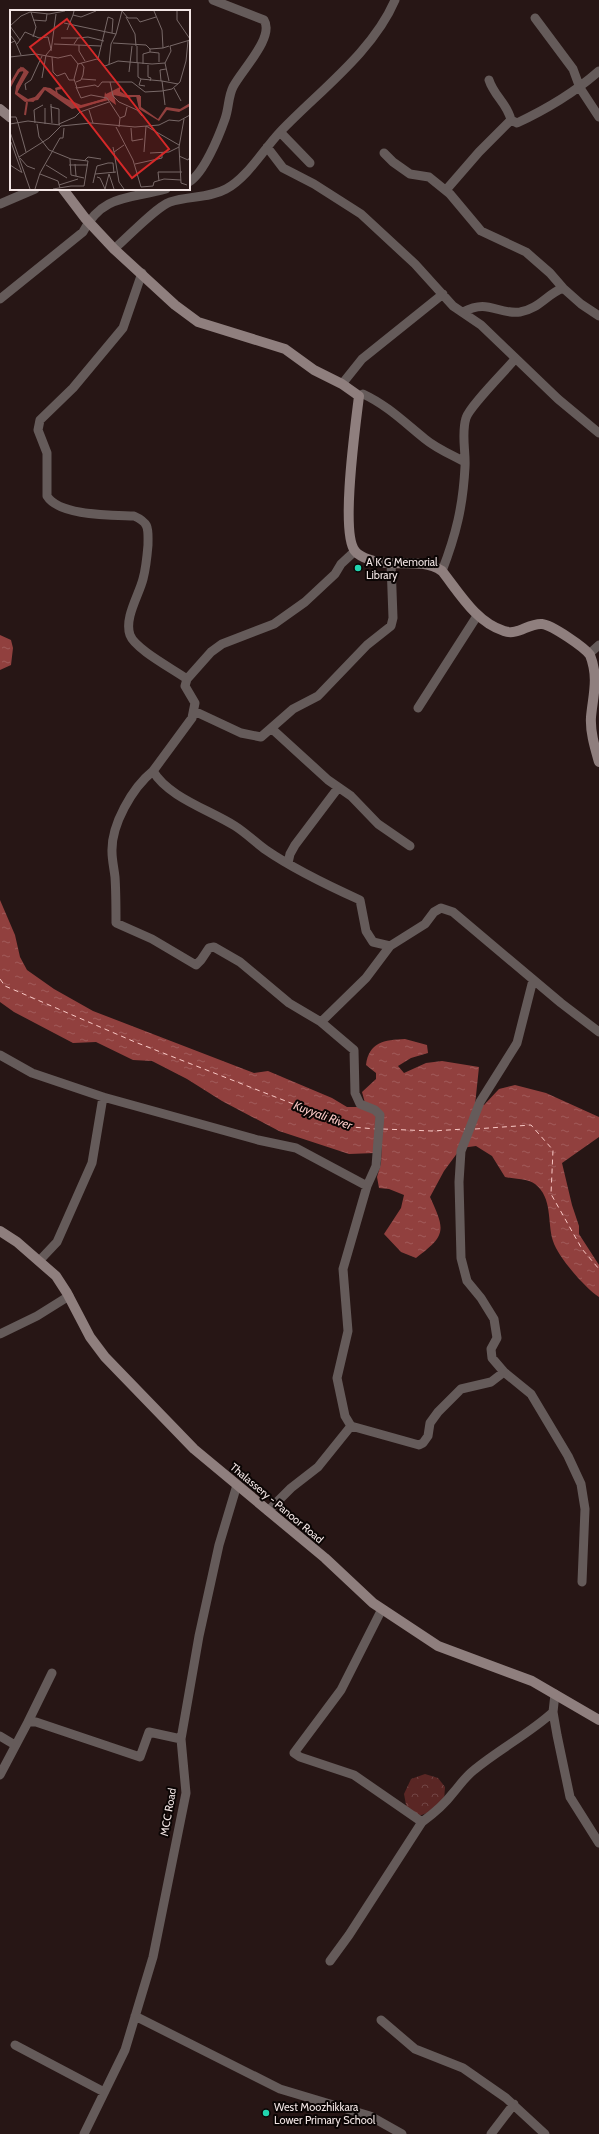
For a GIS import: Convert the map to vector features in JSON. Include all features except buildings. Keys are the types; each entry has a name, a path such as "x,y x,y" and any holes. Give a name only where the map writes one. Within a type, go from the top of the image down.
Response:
{"main road":[{"path":"0,110 10,117"},
{"path":"64,190 114,249 142,273 175,305 198,322 285,348 314,370 342,384 359,396 349,515 351,543 355,551 368,560 391,563 417,563 436,567 442,572 478,616 504,631 514,633 542,624 552,627 589,654 595,670 597,693 591,717 593,742 599,762"},
{"name":"Thalassery - Panoor Road","path":"0,1231 40,1260 56,1276 90,1337 120,1374 194,1449 382,1610 438,1646 520,1676 555,1694 599,1720"}],"street":[{"path":"190,181 201,171 225,118 230,94 237,79 256,54 266,33 266,24 264,20 213,0"},
{"path":"114,249 169,202 226,189 240,178 280,132 321,92 361,49 379,27 395,0"},
{"path":"535,18 573,69 580,88 599,117"},
{"path":"489,80 491,87 506,104 511,120 517,123 550,107 580,88 599,72"},
{"path":"446,190 479,152 511,120"},
{"path":"280,132 310,163"},
{"path":"267,147 283,168 314,184 361,214 415,264 453,306 481,325 574,414 599,433"},
{"path":"384,153 404,170 417,176 428,177 446,190 481,231 526,252 540,263 563,288 581,304 599,316"},
{"path":"0,204 33,190"},
{"path":"0,299 83,232 89,221 99,210 117,199 161,190"},
{"path":"142,273 123,328 73,388 40,420 38,430 47,453 47,496 51,502 74,511 134,516 142,520 148,528 147,558 143,578 128,625 130,635 136,645 187,679"},
{"path":"463,312 472,308 484,306 510,312 531,309 538,306 555,291 563,288"},
{"path":"342,384 362,359 443,294"},
{"path":"442,572 455,538 462,502 466,417 515,359"},
{"path":"359,396 363,394 375,400 403,420 426,440 465,462"},
{"path":"355,551 341,564 335,574 305,602 274,624 222,644 210,652 187,679 185,686 195,703 192,718 153,771 138,786 128,800 113,836 112,852 115,876 116,923 152,939 196,965 209,948 214,947 240,962 289,1003 321,1022 354,1050 355,1093 360,1104 375,1110 380,1115 376,1166 367,1186 343,1269 348,1331 337,1378 345,1416 351,1426 419,1445 423,1444 428,1436 430,1423 438,1412 461,1389 491,1382 504,1372"},
{"path":"194,711 216,723 250,736 261,737 293,709 318,696 367,645 391,626 393,618 391,563"},
{"path":"418,708 478,616"},
{"path":"589,654 599,645"},
{"path":"271,728 338,788 351,796 378,824 410,846"},
{"path":"153,771 158,780 186,799 235,826 267,851 334,888 360,900 366,930 373,942 390,946"},
{"path":"288,863 290,854 295,845 338,788"},
{"path":"321,1022 366,978 390,946 425,924 434,912 441,908 453,912 533,980 599,1032"},
{"path":"533,980 517,1043 480,1102 461,1151 459,1182 461,1258 467,1281 481,1298 494,1319 497,1338 491,1349 491,1354 504,1372 531,1394 568,1456 581,1484 585,1509 582,1582"},
{"path":"0,1055 32,1073 103,1097 258,1140 296,1148 367,1186"},
{"path":"40,1260 57,1242 92,1163 103,1097"},
{"path":"0,1334 37,1316 68,1296"},
{"path":"268,1511 291,1488 318,1467 351,1426"},
{"name":"MCC Road","path":"84,2134 125,2050 153,1957 186,1793 181,1739 199,1636 219,1545 237,1485"},
{"path":"382,1610 341,1690 294,1753 300,1757 354,1775 422,1822"},
{"path":"0,1775 28,1722 41,1691 52,1672"},
{"path":"555,1694 553,1712 570,1797 599,1843"},
{"path":"330,1961 349,1935 422,1822 442,1806 461,1782 474,1770 532,1729 553,1712"},
{"path":"28,1722 36,1722 140,1757 149,1732 181,1739"},
{"path":"0,1736 15,1745"},
{"path":"135,2016 280,2089 370,2116 402,2134"},
{"path":"381,2020 415,2049 463,2068 514,2104 545,2134"},
{"path":"15,2045 104,2092"},
{"path":"491,2134 514,2104"}],"green space":[{"path":"425,1774 438,1778 445,1787 444,1801 432,1811 419,1816 407,1810 404,1794 411,1779"}],"water":[{"path":"0,635 11,640 13,648 11,665 0,670"},
{"name":"Kuyyali River","path":"0,900 15,935 20,957 27,970 54,989 93,1011 254,1073 268,1071 332,1098 347,1107 358,1107 376,1114 375,1153 349,1154 279,1131 222,1101 187,1079 152,1061 133,1060 96,1042 73,1043 14,1012 0,1002"},
{"path":"405,1039 427,1045 428,1053 411,1058 398,1066 404,1073 426,1063 442,1061 479,1067 475,1105 484,1105 499,1089 515,1085 546,1093 599,1117 599,1137 562,1163 572,1205 579,1226 579,1234 599,1265 599,1297 593,1293 573,1272 556,1248 551,1234 547,1203 541,1190 532,1182 505,1177 492,1156 476,1146 461,1148 444,1171 430,1197 438,1217 440,1231 438,1237 426,1250 416,1258 401,1252 384,1234 401,1208 404,1195 389,1189 379,1188 377,1177 381,1163 383,1113 365,1103 362,1092 376,1079 376,1073 366,1065 370,1051 374,1047 384,1042"}],"ferry route":[{"path":"0,979 5,986 135,1042 352,1127 376,1129"},
{"path":"475,1129 531,1125 553,1150 551,1194 582,1249 599,1269"},
{"path":"383,1129 432,1131 465,1129"}],"place":[{"name":"A K G Memorial Library","path":"358,568"},
{"name":"West Moozhikkara Lower Primary School","path":"266,2113"}]}
